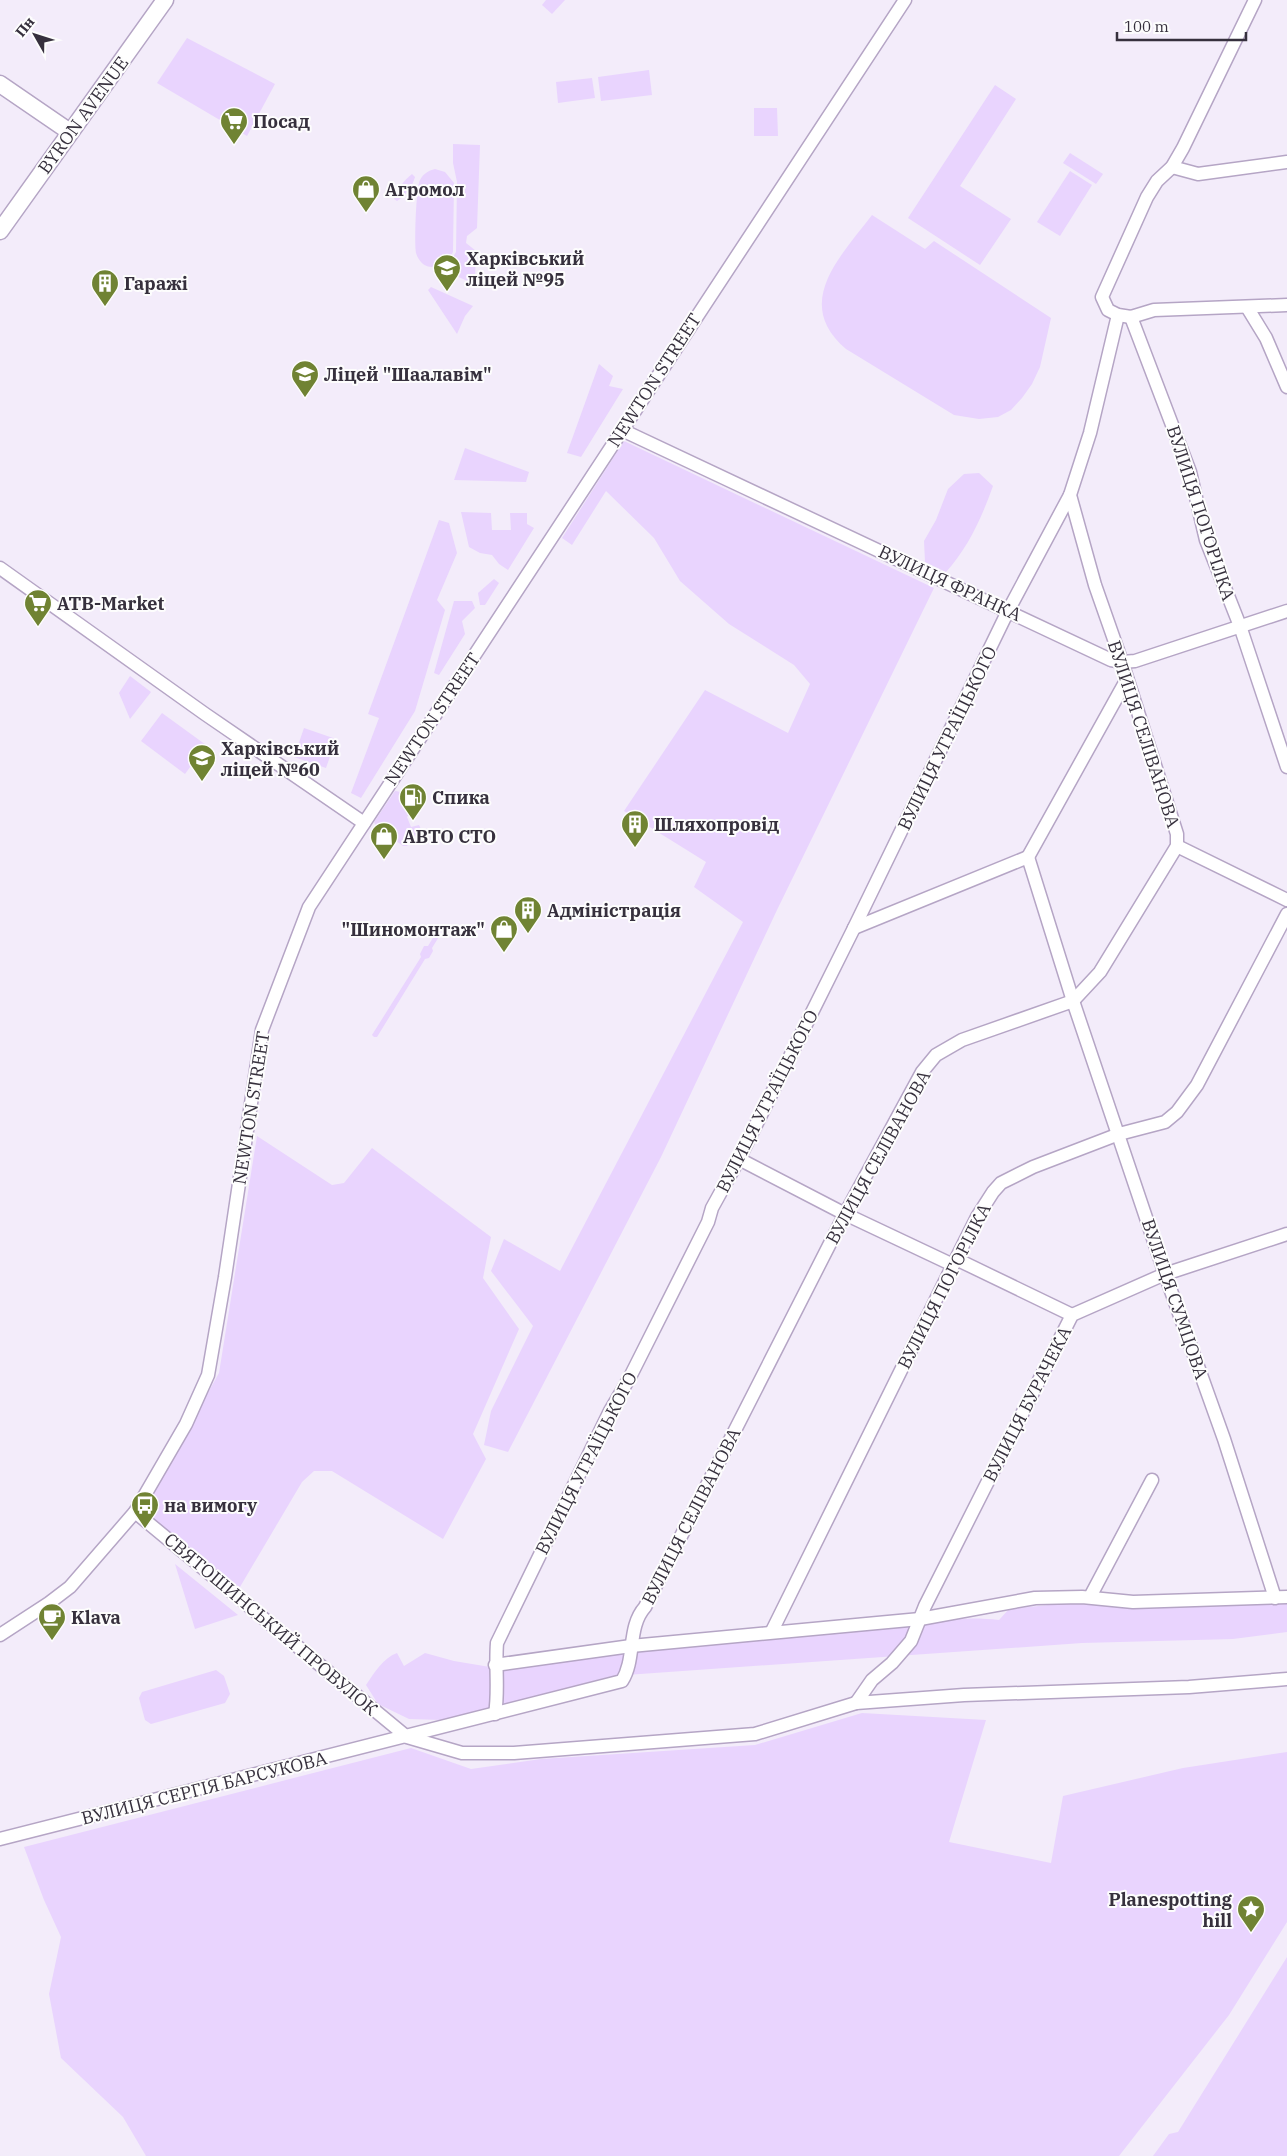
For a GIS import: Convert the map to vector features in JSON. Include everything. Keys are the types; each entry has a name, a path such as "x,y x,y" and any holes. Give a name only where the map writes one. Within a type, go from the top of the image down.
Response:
{"main road":[{"name":"BYRON AVENUE","path":"0,231 165,0"},
{"path":"0,84 70,132"}],"street":[{"path":"1255,0 1172,167 1157,181 1147,197 1102,297 1108,310 1118,315 1131,317 1154,310 1287,305"},
{"name":"NEWTON STREET","path":"0,1635 70,1587 135,1512 186,1424 208,1375 225,1277 262,1030 309,907 729,266 840,102 901,2"},
{"path":"1172,167 1198,174 1287,162"},
{"path":"1247,307 1266,338 1287,387"},
{"path":"1070,495 1090,433 1118,315"},
{"name":"ВУЛИЦЯ ПОГОРІЛКА","path":"1131,317 1190,472 1206,540 1240,626 1287,768"},
{"name":"ВУЛИЦЯ ФРАНКА","path":"622,430 1111,660 1122,662 1135,661 1171,651 1287,611"},
{"name":"ВУЛИЦЯ УГРАЇЦЬКОГО","path":"495,1714 497,1699 495,1665 497,1643 610,1411 630,1377 708,1222 712,1208 739,1160 854,928 1008,611 1070,495"},
{"name":"ВУЛИЦЯ СЕЛІВАНОВА","path":"622,1681 626,1674 640,1613 645,1607 846,1214 922,1072 936,1055 962,1040 1073,1001 1100,972 1177,846 1177,834 1122,662 1095,586 1070,495"},
{"path":"0,568 205,714 364,823"},
{"path":"854,928 1028,857 1127,679"},
{"path":"1177,846 1287,900"},
{"name":"ВУЛИЦЯ СУМЦОВА","path":"1028,857 1073,1001 1165,1274 1281,1598"},
{"name":"ВУЛИЦЯ ПОГОРІЛКА","path":"772,1631 954,1262 977,1217 993,1192 1001,1183 1034,1167 1119,1134 1165,1122 1189,1098 1287,914"},
{"path":"739,1160 846,1214 1072,1316"},
{"name":"ВУЛИЦЯ БУРАЧЕКА","path":"856,1703 872,1680 892,1663 911,1641 920,1619 1072,1316 1165,1274 1287,1234"},
{"path":"1090,1597 1152,1480"},
{"name":"СВЯТОШИНСЬКИЙ ПРОВУЛОК","path":"135,1512 407,1737"},
{"path":"495,1665 631,1646 772,1631 920,1619 1035,1598 1090,1597 1133,1602 1281,1598"},
{"path":"407,1737 462,1753 514,1753 755,1734 856,1703 964,1695 1189,1687 1287,1680"},
{"name":"ВУЛИЦЯ СЕРГІЯ БАРСУКОВА","path":"0,1839 622,1681"}],"shaded area":[{"path":"546,0 565,0 552,14 542,5"},
{"path":"187,38 275,84 247,136 157,83"},
{"path":"649,70 652,95 601,101 598,77"},
{"path":"592,78 595,98 558,103 556,82"},
{"path":"995,85 1016,99 960,186 1011,219 980,265 908,218"},
{"path":"754,108 777,108 778,136 754,136"},
{"path":"453,144 480,145 477,228 467,236 466,243 476,251 475,279 472,283 445,271 456,252 457,182 453,163"},
{"path":"1070,153 1103,174 1096,184 1063,163"},
{"path":"435,169 445,172 454,183 453,252 445,262 429,267 419,260 416,253 416,204 420,180 426,173"},
{"path":"1070,171 1092,185 1060,236 1037,222"},
{"path":"412,174 415,177 412,184 397,201 394,199 397,192 403,182"},
{"path":"872,215 925,249 934,241 1051,318 1040,367 1032,384 1011,410 998,417 979,419 954,415 846,349 830,332 823,314 822,297 827,280 847,247"},
{"path":"431,287 473,306 465,316 457,334 428,290"},
{"path":"599,364 613,376 609,386 623,389 581,457 567,453"},
{"path":"624,441 934,588 777,910 661,1157 508,1452 484,1445 491,1411 533,1326 491,1271 504,1239 560,1271 743,922 694,887 706,862 624,811 705,690 788,733 810,684 794,665 729,624 680,581 654,538 606,491 572,545 562,538"},
{"path":"465,448 529,472 526,482 454,480"},
{"path":"979,473 993,486 974,532 946,572 925,562 924,541 936,520 948,489 964,474"},
{"path":"461,512 491,513 492,530 511,530 510,513 527,513 527,524 534,528 508,570 499,564 492,555 480,553 469,547"},
{"path":"439,520 449,523 457,553 437,600 445,610 415,711 361,798 351,793 379,718 368,714"},
{"path":"494,579 499,583 485,605 480,605 478,593"},
{"path":"454,601 472,601 475,608 462,621 465,634 439,675 434,673"},
{"path":"130,676 151,692 130,719 119,693"},
{"path":"162,713 206,745 185,774 141,741"},
{"path":"304,728 336,739 326,768 294,757"},
{"path":"395,791 405,795 408,801 411,812 407,817 411,827 419,825 421,829 407,846 403,846 376,826 374,822"},
{"path":"436,933 440,935 432,948 433,951 429,958 425,959 377,1037 374,1037 372,1035 421,957 420,954 424,946 428,946"},
{"path":"257,1136 332,1185 344,1183 372,1148 491,1237 483,1278 519,1329 473,1434 486,1459 443,1539 332,1471 314,1471 302,1482 237,1592 144,1515 145,1505 219,1373"},
{"path":"175,1564 238,1615 195,1629"},
{"path":"1287,1600 1287,1632 1233,1639 1082,1643 612,1676 442,1720 409,1719 378,1704 366,1685 383,1662 397,1653 404,1666 425,1653 454,1661 490,1667 840,1630 861,1630 940,1620 970,1618 999,1620 1009,1609 1078,1602"},
{"path":"216,1670 224,1676 230,1694 225,1703 151,1724 145,1720 139,1698 142,1692"},
{"path":"862,1713 986,1720 949,1842 1051,1863 1063,1796 1183,1768 1287,1752 1287,1922 1229,2015 1119,2156 146,2156 123,2117 61,2058 49,1994 61,1937 44,1900 24,1847 411,1748 471,1769 541,1759 755,1745"},
{"path":"1287,1957 1287,2156 1153,2156 1169,2134 1178,2132"}],"place":[{"name":"Посад","path":"234,145"},
{"name":"Агромол","path":"366,213"},
{"name":"Харківський ліцей №95","path":"447,292"},
{"name":"Гаражі","path":"105,307"},
{"name":"Ліцей \"Шаалавім\"","path":"305,398"},
{"name":"ATB-Market","path":"38,627"},
{"name":"Харківський ліцей №60","path":"202,782"},
{"name":"Спика","path":"413,821"},
{"name":"Шляхопровід","path":"635,848"},
{"name":"АВТО СТО","path":"384,860"},
{"name":"Адміністрація","path":"528,934"},
{"name":"\"Шиномонтаж\"","path":"504,953"},
{"name":"на вимогу","path":"145,1529"},
{"name":"Klava","path":"52,1641"},
{"name":"Planespotting hill","path":"1251,1933"}]}
